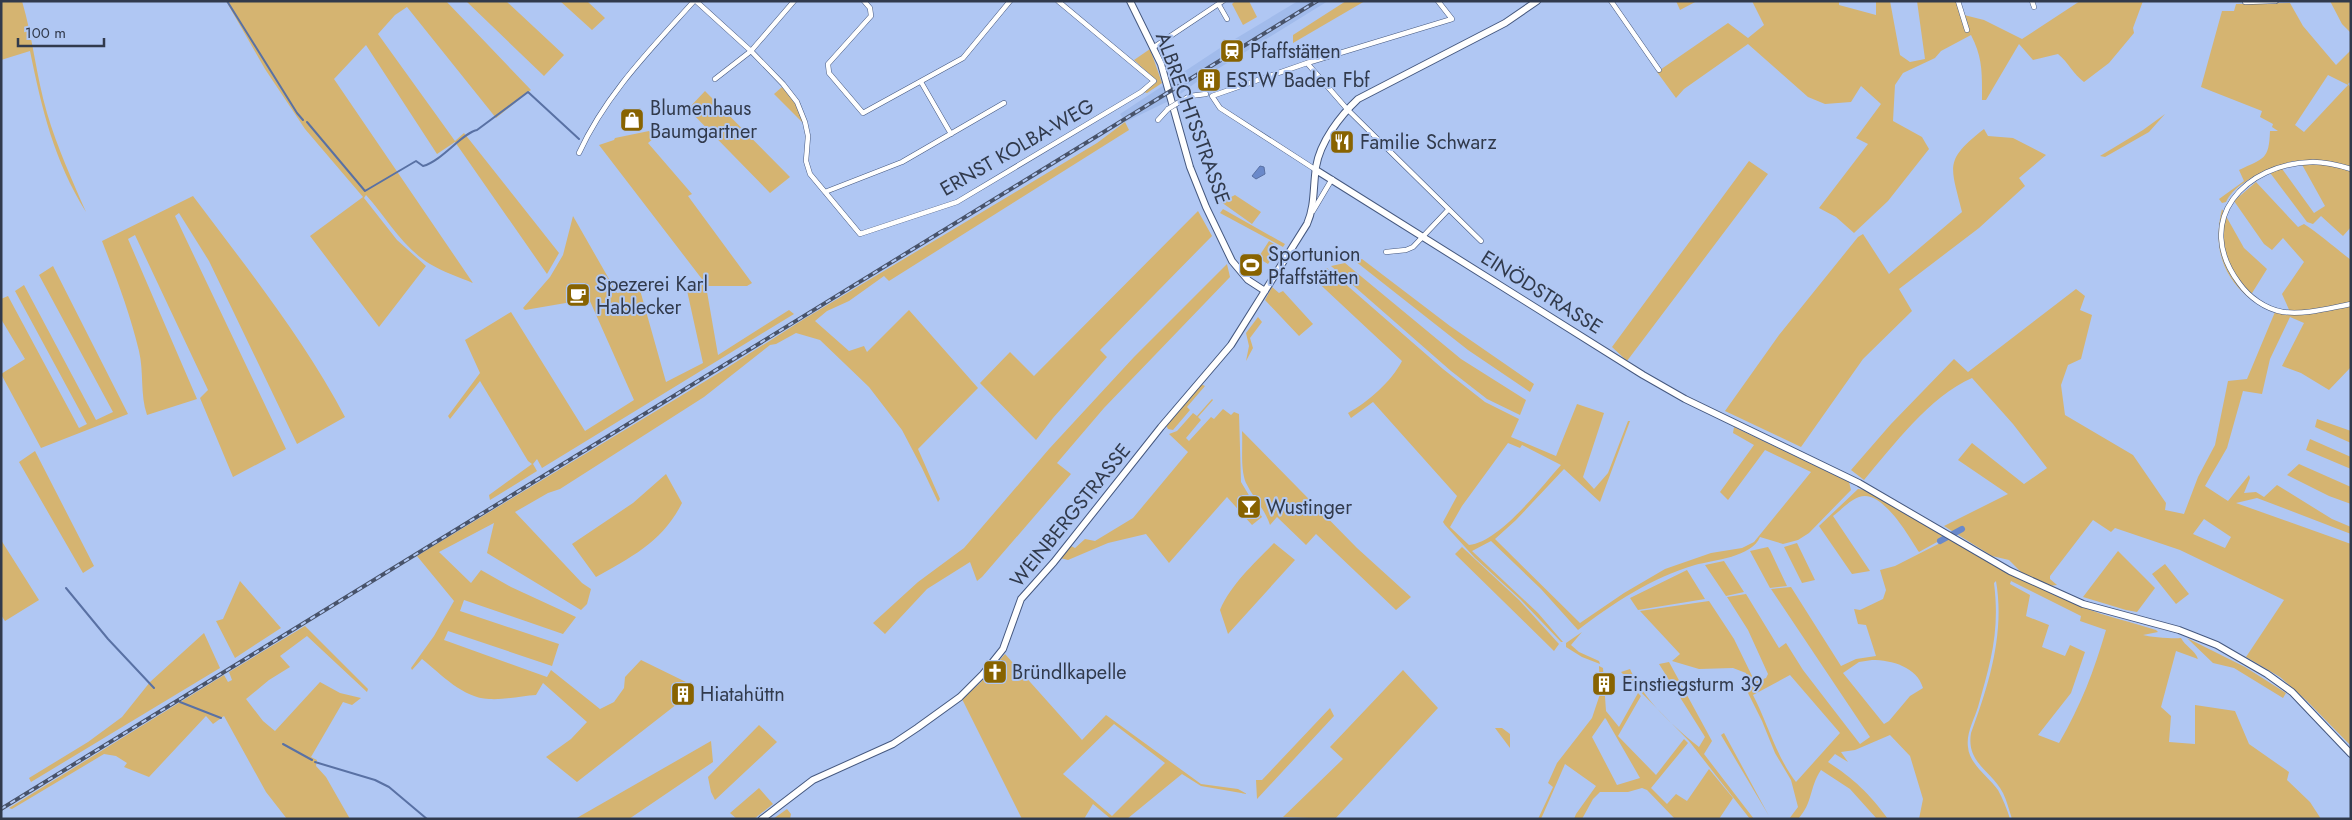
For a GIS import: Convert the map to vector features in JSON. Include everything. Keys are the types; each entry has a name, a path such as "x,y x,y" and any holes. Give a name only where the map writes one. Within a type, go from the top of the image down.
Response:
{"street":[{"path":"579,153 601,112 627,76 695,1 751,52 783,84 797,102 807,129 806,161 810,174 825,192 902,162 1004,103"},
{"path":"715,79 751,52 794,1"},
{"path":"864,1 870,8 871,16 828,64 829,73 863,113 963,58 1010,1"},
{"name":"ERNST KOLBA-WEG","path":"825,192 860,234 957,202 1141,92 1154,81 1058,1"},
{"name":"ALBRECHTSSTRASSE","path":"1130,1 1154,47 1190,167 1206,207 1232,261 1248,280 1265,291"},
{"path":"1438,1 1452,19 1307,63 1347,109 1481,241"},
{"path":"1312,212 1316,170 1321,152 1347,109 1358,99 1505,23 1537,1"},
{"path":"1611,1 1659,70"},
{"path":"1958,1 1967,30"},
{"path":"2032,1 2034,7"},
{"path":"2245,2 2276,1"},
{"path":"1154,47 1221,3 1227,19"},
{"name":"EINÖDSTRASSE","path":"1307,63 1212,96 1220,108 1316,170 1617,359 1685,399 1858,483 2010,571 2083,604 2179,630 2217,645 2267,674 2292,692 2351,754"},
{"path":"921,82 951,134"},
{"path":"1158,120 1168,109 1190,96 1206,94"},
{"path":"2351,169 2332,163 2314,162 2278,168 2264,174 2248,183 2235,196 2222,216 2220,237 2225,260 2236,279 2244,289 2267,307 2282,312 2299,313 2351,304"},
{"path":"1312,212 1332,179"},
{"path":"1386,252 1406,250 1412,247 1448,210"},
{"name":"WEINBERGSTRASSE","path":"762,819 813,780 893,744 918,728 960,697 983,674 1003,649 1021,598 1054,562 1161,427 1218,362 1244,325 1291,250 1312,212"}],"shaded area":[{"path":"1,1 22,1 47,113 60,151 86,212 57,154 39,94 30,51 1,60"},
{"path":"226,1 446,1 531,90 496,118 407,7 395,15 378,34 455,141 464,133 559,253 547,274 455,142 437,154 366,45 334,79 473,283 440,270 411,250 366,195 364,198 397,240 426,266 379,327 310,236 363,197 305,129 265,69"},
{"path":"466,1 506,1 564,55 544,76"},
{"path":"560,1 587,1 605,18 592,30"},
{"path":"1235,1 1249,1 1257,17 1243,25 1232,4"},
{"path":"1298,1 1328,1 1198,81 1175,98 1125,122 1120,114 1220,48"},
{"path":"1346,1 1365,1 1293,43 1293,35"},
{"path":"1676,1 1697,1 1680,10"},
{"path":"1752,1 1839,1 1839,5 1876,15 1876,1 1890,1 1900,55 1910,62 1925,59 1917,1 1956,1 1960,14 1984,20 2022,39 2080,1 2143,1 2133,28 2134,33 2109,63 2084,82 2058,54 2033,60 2019,44 1986,100 1982,100 1980,59 1971,35 1941,51 1935,58 1903,73 1895,85 1893,121 1922,137 1929,149 1888,201 1854,233 1836,217 1819,208 1868,144 1856,138 1881,104 1861,86 1851,102 1825,104 1808,97 1748,44 1684,89 1676,98 1657,72 1728,23 1748,38 1764,25"},
{"path":"2330,1 2351,1 2351,33 2342,24"},
{"path":"2290,3 2303,26 2336,65 2351,50 2351,81 2348,84 2351,88 2351,227 2343,236 2321,216 2313,224 2307,222 2268,170 2238,187 2226,202 2222,203 2219,199 2244,181 2239,170 2264,157 2268,148 2270,131 2278,131 2272,127 2273,124 2260,117 2262,111 2201,87 2222,11 2234,11 2236,4","holes":["2328,75 2348,85 2304,132 2295,125","2293,161 2300,161 2325,206 2314,213 2280,166"]},
{"path":"1150,49 1162,83 1147,93 1144,92 1157,81 1134,60"},
{"path":"782,87 795,103 803,123 774,94"},
{"path":"705,91 790,177 770,193 688,109"},
{"path":"2165,114 2149,132 2105,157 2100,156 2143,130"},
{"path":"1125,122 1129,130 889,281 884,276 849,301 827,311 815,321 849,351 864,346 867,352 909,310 978,388 918,449 940,499 938,502 902,430 869,387 820,340 796,333 776,344 770,345 704,397 560,489 548,493 515,512 582,583 591,589 587,604 581,610 487,553 494,523 439,552 471,583 481,570 511,587 576,617 563,634 464,600 460,611 559,644 552,666 448,631 444,640 547,677 551,670 600,709 614,702 624,688 625,677 641,660 688,683 686,697 577,782 546,757 571,739 587,722 543,683 536,695 489,699 470,695 422,659 412,670 411,668 434,636 454,601 417,556 722,371 804,319 1097,143"},
{"path":"1984,129 1988,136 2013,138 2046,155 2019,178 2025,186 1979,228 1899,289 1912,311 1863,359 1801,447 1725,411 1779,335 1858,237 1863,234 1889,274 1962,212 1953,174 1956,157"},
{"path":"649,131 655,137 648,143 692,194 688,196 752,283 747,286 706,286 718,355 789,310 794,314 542,468 537,459 533,464 537,471 490,500 489,495 532,464 528,461 480,381 450,419 448,416 480,373 465,340 511,312 585,431 634,400 589,299 525,310 523,308 550,277 563,255 573,216 617,293 640,290 666,382 703,363 686,286 705,283 599,145 615,138"},
{"path":"1749,161 1768,174 1627,361 1612,347"},
{"path":"1260,166 1264,167 1265,174 1256,179 1252,176"},
{"path":"2256,182 2298,227 2304,224 2351,260 2351,367 2329,390 2301,373 2282,366 2304,323 2290,317 2270,359 2262,394 2243,391 2227,448 2205,486 2228,501 2249,475 2250,478 2244,493 2256,492 2264,497 2277,485 2332,519 2351,527 2351,534 2257,498 2236,503 2351,544 2351,746 2307,701 2280,677 2246,657 2284,600 2180,550 2115,528 2111,532 2093,520 2050,576 2050,579 2057,585 2049,586 2024,575 2009,560 1992,556 1944,526 2008,494 1958,460 1972,443 2024,484 2047,468 2013,424 1972,378 1956,386 1927,409 1864,480 1851,470 1891,424 1954,359 1968,372 2076,289 2085,296 2080,310 2092,315 2081,359 2068,365 2061,385 2065,415 2133,455 2166,503 2165,510 2184,514 2198,477 2215,445 2228,381 2247,379 2275,312 2291,314 2282,294 2304,262 2283,238 2272,250 2264,244 2234,201","holes":["2204,519 2231,537 2225,548 2193,534"]},
{"path":"1235,195 1261,212 1252,224 1221,202"},
{"path":"193,196 293,331 345,417 297,444 209,261 179,213 175,216 286,449 233,477 200,398 208,390 135,235 128,239 197,399 147,415 140,359 135,337 102,241"},
{"path":"1223,209 1285,244 1283,247 1220,213"},
{"path":"2222,209 2244,248 2267,269 2249,298 2232,279 2222,258 2218,235"},
{"path":"1198,211 1212,236 1100,350 1107,357 1036,440 980,383 1010,352 1034,376"},
{"path":"1269,241 1279,247 1268,264 1258,258"},
{"path":"1362,259 1450,326 1534,384 1530,392 1468,350 1355,261"},
{"path":"1345,263 1461,359 1526,400 1520,415 1487,399 1451,371 1331,266"},
{"path":"1227,264 1230,277 1104,408 1057,463 1071,474 982,577 977,581 970,562 927,589 885,634 873,623 918,582 964,548 1049,449 1134,357"},
{"path":"53,266 128,414 41,448 1,374 25,359 1,319 1,299 8,296 79,428 87,424 15,291 24,285 96,420 113,412 39,275"},
{"path":"1327,268 1443,369 1485,402 1519,419 1511,437 1556,456 1577,404 1604,413 1583,477 1594,489 1608,473 1628,421 1630,421 1600,502 1564,469 1516,520 1495,539 1580,623 1624,593 1665,569 1711,553 1742,548 1754,542 1811,472 1765,450 1728,500 1720,492 1754,445 1733,433 1734,427 1849,482 1851,490 1809,533 1798,540 1783,544 1760,537 1756,544 1749,549 1732,557 1695,565 1664,576 1619,601 1578,630 1541,589 1491,541 1472,551 1538,613 1563,642 1561,642 1520,599 1475,558 1445,525 1443,522 1457,496 1373,402 1351,418 1348,413 1378,391 1392,376 1402,361 1310,275","holes":["1508,443 1520,448 1522,445 1561,465 1506,524 1481,542 1469,545 1450,527 1462,506"]},
{"path":"1272,287 1279,293 1283,291 1313,324 1299,336 1265,300"},
{"path":"1258,317 1262,322 1250,338 1253,348 1246,361 1249,346 1246,333"},
{"path":"1201,384 1205,386 1187,407 1190,410 1173,430 1168,429 1166,425"},
{"path":"1212,399 1198,417 1201,420 1186,438 1189,441 1211,417 1214,419 1223,409 1231,415 1234,412 1239,414 1241,482 1262,517 1252,525 1227,497 1169,563 1146,534 1108,543 1068,560 1060,558 1071,546 1075,548 1085,539 1095,541 1133,518 1188,452 1169,434 1177,431 1193,413 1197,416"},
{"path":"2317,419 2351,431 2351,443 2315,427"},
{"path":"1242,431 1357,548 1411,597 1396,610 1316,534 1306,545 1277,517 1270,525 1244,477"},
{"path":"2310,439 2351,457 2351,469 2306,450"},
{"path":"35,451 94,566 83,573 19,462"},
{"path":"2299,464 2351,487 2351,504 2329,496 2287,475"},
{"path":"666,474 682,503 666,528 634,555 596,577 572,544 633,503"},
{"path":"1858,489 1865,490 1946,537 1919,552 1902,526 1885,506 1868,496 1856,498 1833,516 1870,571 1852,574 1819,526"},
{"path":"1952,537 2000,567 2066,600 2092,611 2158,632 2143,635 2181,638 2198,659 2176,651 2161,707 2171,716 2169,742 2195,744 2195,705 2235,711 2249,744 2289,772 2287,780 2310,802 2321,819 2012,819 2003,793 1976,759 1970,743 1971,733 1984,696 1994,658 1998,620 1996,581 1994,583 1996,616 1993,646 1987,675 1969,732 1968,747 1972,759 1998,790 2010,819 1919,819 1923,799 1910,756 1890,735 1855,750 1841,752 1848,762 1835,754 1828,762 1861,787 1888,819 1877,819 1850,789 1821,770 1803,813 1798,819 1789,819 1798,807 1791,780 1775,753 1745,687 1750,684 1746,673 1733,668 1699,669 1672,661 1680,654 1640,611 1709,601 1734,639 1755,682 1766,678 1768,674 1748,630 1727,597 1746,594 1779,648 1786,643 1803,670 1860,744 1870,737 1771,589 1791,587 1841,666 1856,659 1876,656 1866,625 1858,624 1854,609 1860,610 1883,599 1886,590 1880,570 1895,566","holes":["2011,581 2081,616 2080,621 2106,630 2086,688 2059,743 2038,735 2071,693 2085,652 2070,645 2065,656 2042,647 2049,625 2026,616 2030,595 2010,584","1880,660 1903,666 1915,675 1923,688 1910,696 1889,721 1884,724 1843,673 1859,662","1790,675 1840,733 1796,782 1783,762 1753,695"]},
{"path":"1,540 39,600 5,621 1,615"},
{"path":"1274,543 1295,560 1228,634 1220,610 1225,600 1244,574"},
{"path":"1797,543 1815,580 1802,583 1784,547"},
{"path":"1462,547 1519,600 1559,644 1554,651 1455,554"},
{"path":"1768,547 1787,586 1770,588 1750,551"},
{"path":"2118,551 2155,588 2137,612 2083,597"},
{"path":"1724,561 1744,592 1726,596 1705,565"},
{"path":"2165,564 2189,594 2176,604 2152,574"},
{"path":"1687,570 1705,599 1638,610 1630,598"},
{"path":"240,581 281,628 235,658 216,621 223,619"},
{"path":"305,626 368,689 367,692 307,636 280,656 290,667 269,680 246,699 263,721 275,731 320,682 340,693 361,698 352,705 343,702 311,757 317,760 316,766 326,777 350,819 287,819 266,792 224,716 213,724 206,716 149,777 124,767 127,763 116,756 104,754 12,809 9,808 224,675 228,682 232,680 229,672"},
{"path":"1582,632 1571,645 1579,652 1599,661 1600,664 1582,657 1566,647 1566,643"},
{"path":"204,633 220,668 31,782 29,778 88,742 122,717 150,682"},
{"path":"2187,638 2245,667 2286,693 2283,698 2234,668 2213,663"},
{"path":"1005,654 1082,740 1106,715 1201,784 1238,789 1247,794 1201,786 1182,774 1127,819 1111,819 1093,804 1084,819 1022,819 962,699 980,683","holes":["1114,724 1165,763 1112,816 1063,774"]},
{"path":"1669,662 1712,741 1704,754 1754,819 1750,819 1689,741 1671,722 1699,747 1705,737 1659,664"},
{"path":"1599,666 1603,668 1606,711 1619,727 1638,693 1641,696 1618,736 1656,775 1684,739 1688,743 1651,788 1667,804 1676,794 1687,801 1709,769 1733,798 1719,819 1675,819 1647,790 1642,788 1628,792 1600,792 1593,799 1582,819 1574,819 1596,786 1565,764 1541,819 1538,819 1553,787 1548,783 1557,763 1592,718 1600,694","holes":["1605,718 1640,778 1617,785 1592,737"]},
{"path":"1630,669 1643,691 1658,710 1621,672"},
{"path":"1403,670 1438,708 1335,819 1283,817 1343,759 1330,747"},
{"path":"1330,708 1334,716 1257,799 1256,780 1262,780"},
{"path":"759,725 777,742 715,800 708,777"},
{"path":"1495,728 1502,728 1510,734 1510,748"},
{"path":"1724,733 1769,816 1721,735"},
{"path":"711,741 713,762 629,819 575,819"},
{"path":"759,788 773,804 754,819 737,819 730,813"},
{"path":"787,809 791,814 790,819 773,819"}],"waterway":[{"path":"227,1 303,120"},
{"path":"307,122 365,191 416,161 423,166 437,159 465,136 477,130 528,92 579,139"},
{"path":"1940,541 1962,529"},
{"path":"66,588 108,639 154,688"},
{"path":"180,702 221,718"},
{"path":"283,744 312,760"},
{"path":"315,762 375,780 389,787 427,819"}],"railway":[{"path":"1,809 1317,1"}],"place":[{"name":"Pfaffstätten","path":"1232,51"},
{"name":"ESTW Baden Fbf","path":"1209,80"},
{"name":"Blumenhaus Baumgartner","path":"632,120"},
{"name":"Familie Schwarz","path":"1342,142"},
{"name":"Sportunion Pfaffstätten","path":"1251,265"},
{"name":"Spezerei Karl Hablecker","path":"578,295"},
{"name":"Wustinger","path":"1249,507"},
{"name":"Bründlkapelle","path":"995,672"},
{"name":"Einstiegsturm 39","path":"1604,684"},
{"name":"Hiatahüttn","path":"683,694"}]}
